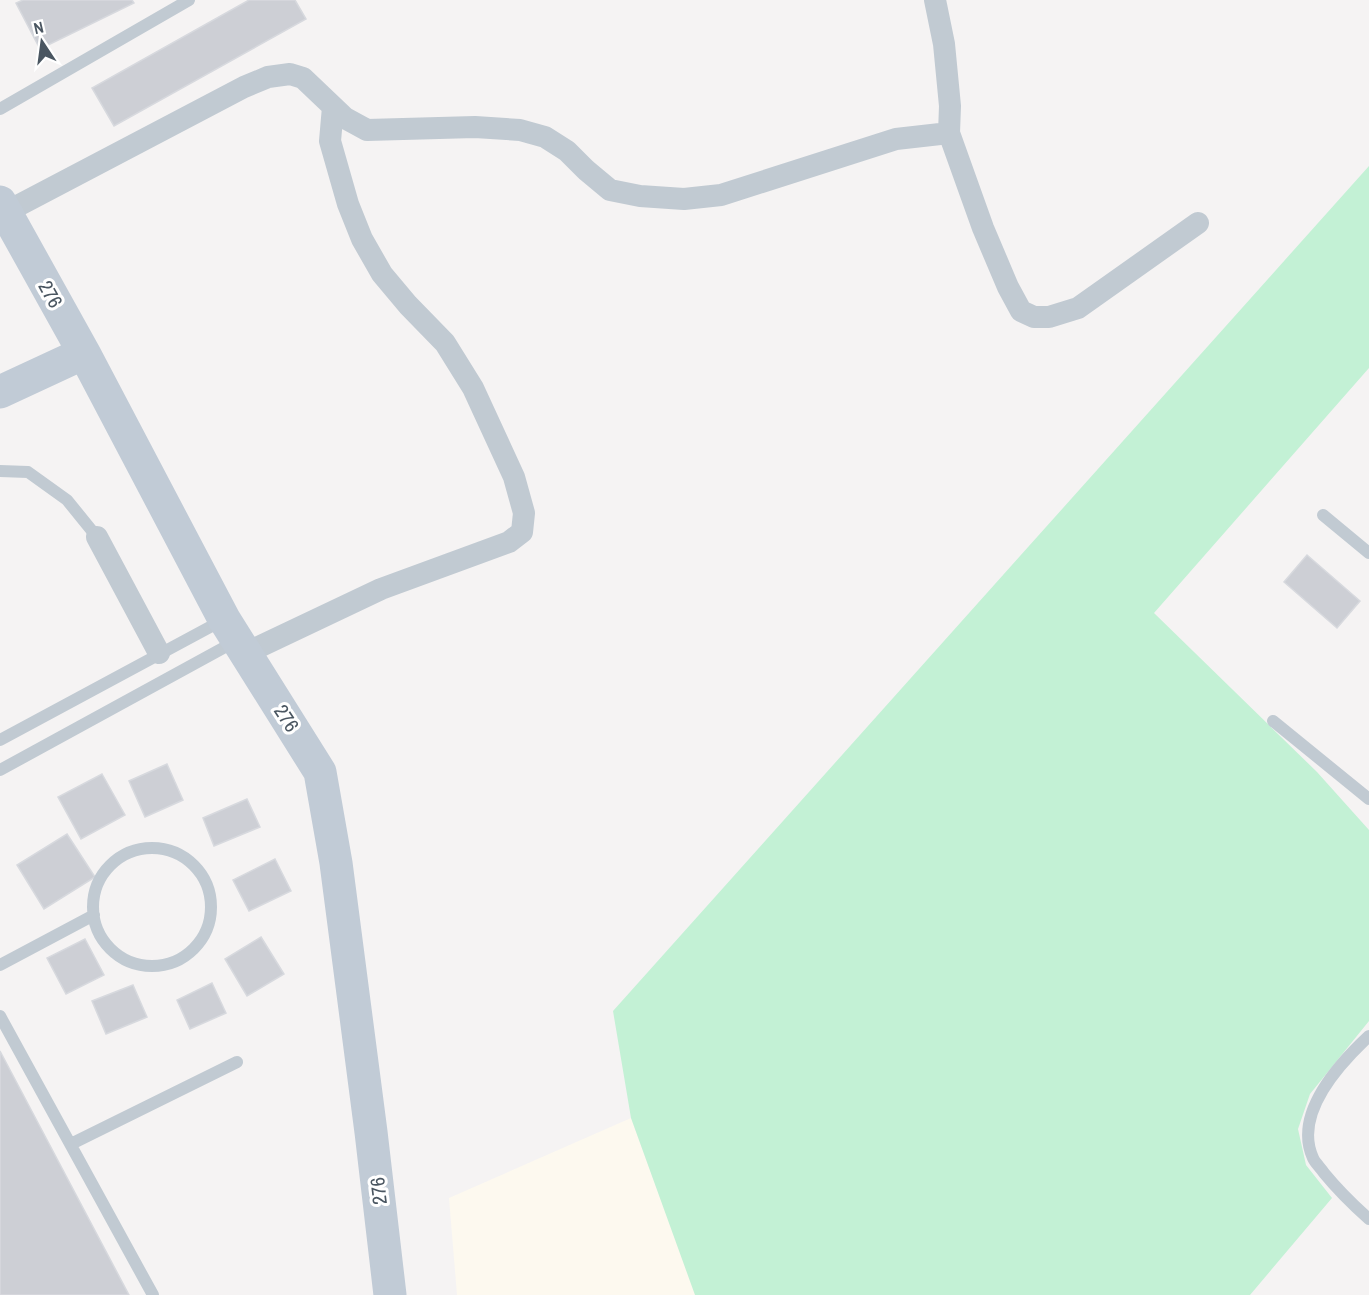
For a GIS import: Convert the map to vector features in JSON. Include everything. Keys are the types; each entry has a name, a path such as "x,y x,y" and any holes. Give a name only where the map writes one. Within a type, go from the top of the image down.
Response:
{"main road":[{"name":"276","path":"3,207 236,637 320,772 337,874 383,1291"},
{"path":"0,392 84,353"}],"street":[{"path":"935,0 944,44 950,106 949,134 979,218 1008,287 1021,311 1034,317 1049,317 1078,308 1198,223"},
{"path":"3,207 267,77 290,74 303,78 345,118 367,130 457,127 520,130 546,137 567,151 610,190 640,196 684,199 720,195 896,139 949,134"},
{"path":"236,637 381,589 508,542 522,532 524,513 514,477 473,388 445,343 382,274 362,239 348,204 330,141 333,107"},
{"path":"97,537 159,653"}],"lane":[{"path":"0,109 189,0"},
{"path":"0,471 28,472 67,500 97,537"},
{"path":"1323,514 1369,553"},
{"path":"0,740 159,653 236,637"},
{"path":"0,770 236,637"},
{"path":"1273,721 1369,799"},
{"path":"155,848 173,852 191,863 204,878 210,897 210,918 203,937 190,952 173,963 153,966 134,964 117,956 104,942 95,925 93,915 95,888 104,871 118,858 136,850 155,848"},
{"path":"0,964 93,915"},
{"path":"0,1016 153,1295"},
{"path":"1369,1036 1353,1051 1317,1097 1307,1129 1313,1159 1345,1198 1369,1219"},
{"path":"70,1144 237,1062"}],"shaded area":[{"path":"631,1118 696,1295 457,1295 449,1198"}],"green space":[{"path":"1369,166 1369,368 1154,613 1317,772 1369,830 1369,1021 1310,1094 1298,1129 1306,1165 1332,1198 1250,1295 695,1295 631,1118 613,1011"}],"building":[{"path":"23,0 132,0 134,3 40,49 16,3"},
{"path":"249,0 295,0 306,19 114,126 92,88"},
{"path":"1307,555 1360,601 1337,628 1284,582"},
{"path":"167,764 183,800 145,817 129,781"},
{"path":"102,774 125,815 81,839 58,797"},
{"path":"247,799 260,827 214,846 203,818"},
{"path":"67,834 95,877 44,909 17,865"},
{"path":"275,859 291,891 249,911 233,880"},
{"path":"261,937 284,974 247,996 225,959"},
{"path":"85,939 104,975 66,994 47,958"},
{"path":"212,983 226,1013 190,1029 177,1000"},
{"path":"133,985 147,1017 106,1034 92,1001"},
{"path":"0,1051 129,1295 0,1295"}]}
